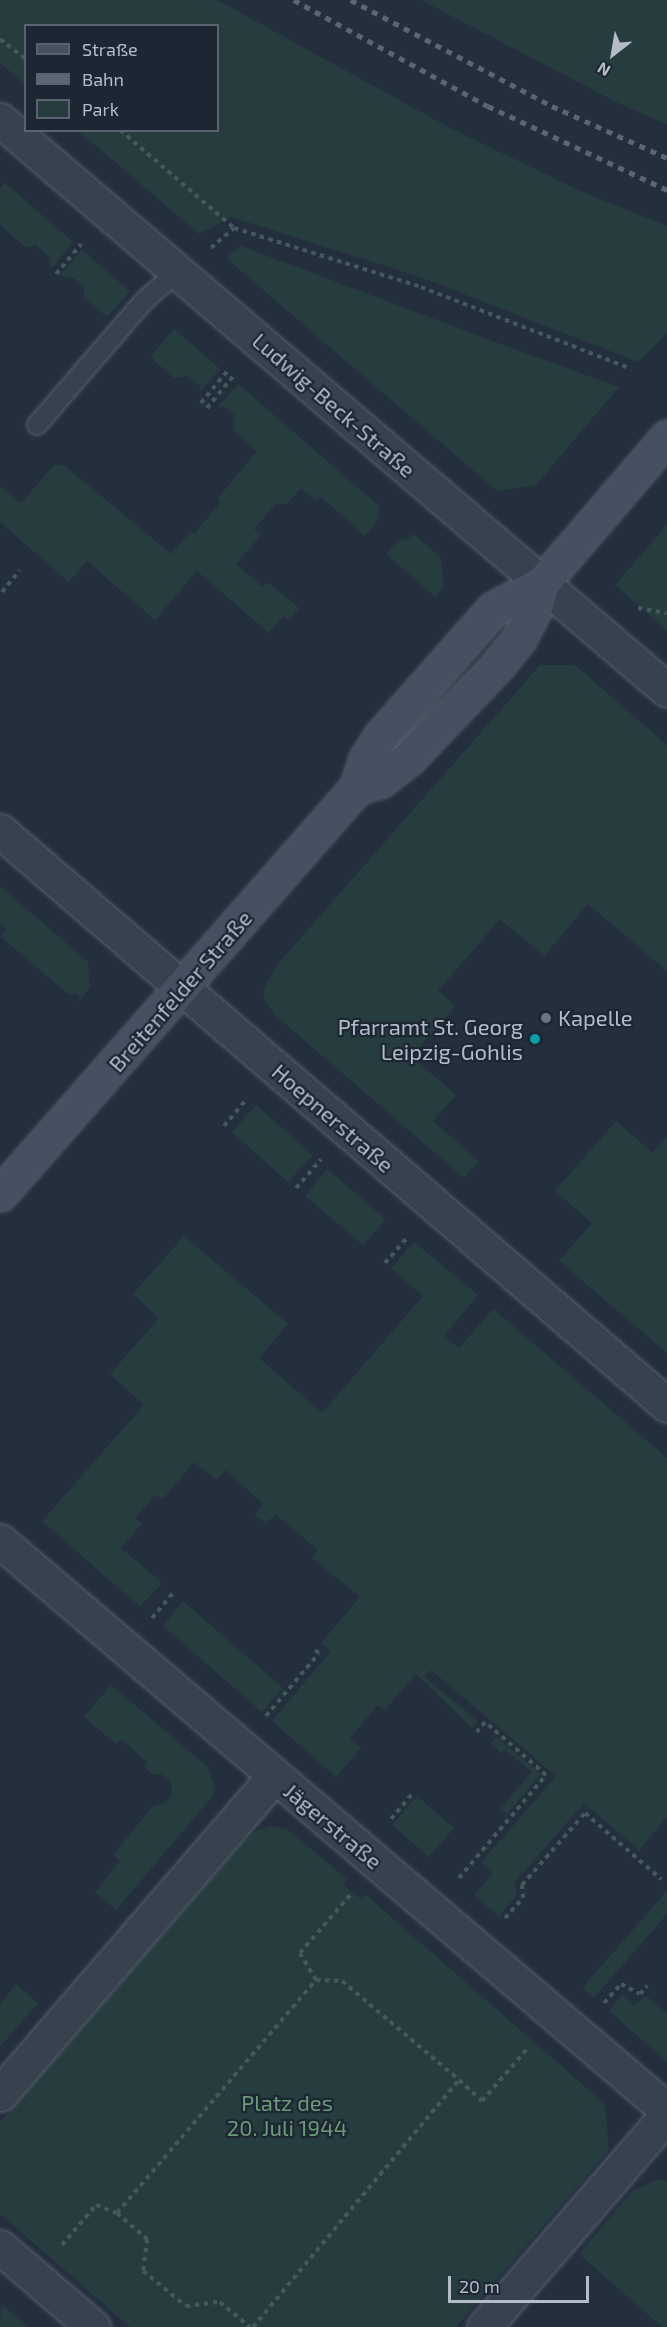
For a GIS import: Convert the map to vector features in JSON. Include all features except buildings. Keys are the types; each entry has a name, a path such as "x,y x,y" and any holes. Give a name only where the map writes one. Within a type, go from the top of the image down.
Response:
{"main road":[{"name":"Breitenfelder Straße","path":"0,1194 183,989 357,787 381,780 410,757 482,683 519,639 534,610 542,583 667,437"}],"street":[{"name":"Ludwig-Beck-Straße","path":"0,120 667,690"},
{"name":"Hoepnerstraße","path":"0,831 667,1406"},
{"name":"Jägerstraße","path":"0,1541 667,2110"},
{"path":"0,2094 274,1776"},
{"path":"484,2327 667,2115"},
{"path":"0,2247 93,2327"}],"lane":[{"path":"37,425 143,302 178,272"}],"path":[{"path":"0,39 24,57"},
{"path":"122,132 234,228 421,287 631,369"},
{"path":"208,250 234,228"},
{"path":"56,274 84,240"},
{"path":"201,403 231,366"},
{"path":"207,408 238,372"},
{"path":"2,592 20,570"},
{"path":"628,607 667,613"},
{"path":"224,1126 254,1090"},
{"path":"296,1188 327,1152"},
{"path":"385,1263 415,1228"},
{"path":"147,1623 173,1593"},
{"path":"262,1721 318,1653 315,1650"},
{"path":"453,1885 546,1774 485,1722 477,1732"},
{"path":"384,1827 413,1793"},
{"path":"499,1926 524,1898 522,1886 585,1813 661,1879"},
{"path":"316,1980 300,1953 350,1895"},
{"path":"316,1980 342,1981 482,2101 527,2049"},
{"path":"117,2213 316,1980"},
{"path":"598,2010 621,1983 640,1994 647,1986"},
{"path":"57,2251 96,2205 117,2213 147,2239 143,2271 186,2306 220,2302 251,2327 459,2080"}],"green space":[{"path":"0,0 217,0 450,128 589,195 667,226 667,333 638,362 420,277 231,217 199,234 80,132 219,132 219,24 24,24 24,83 0,63"},
{"path":"421,0 667,0 667,124 620,104"},
{"path":"5,183 73,242 51,269 49,257 36,245 26,248 0,225 0,188"},
{"path":"241,246 619,387 536,485 497,491 226,258"},
{"path":"82,250 130,291 107,317 84,298 84,287 74,278 59,276"},
{"path":"174,329 220,369 200,391 200,386 188,376 174,378 150,357"},
{"path":"238,384 380,507 377,522 365,536 321,497 317,501 301,488 287,504 276,504 254,529 261,535 236,564 263,587 268,582 299,608 289,620 284,616 269,633 197,571 155,620 87,561 69,582 0,522 0,486 21,503 55,464 65,466 171,554 191,531 194,534 221,502 217,499 257,451 233,430 235,416 225,407 218,407"},
{"path":"667,525 667,631 615,585"},
{"path":"414,534 441,558 444,588 435,597 386,554 398,540 405,541"},
{"path":"540,665 575,665 667,745 667,971 588,904 544,956 500,919 438,991 455,1006 412,1057 456,1095 433,1121 479,1161 464,1178 275,1015 264,1000 263,990 277,965"},
{"path":"0,886 88,962 90,988 79,1001 78,994 68,994 0,936 6,929 0,923"},
{"path":"256,1105 313,1155 288,1182 232,1132"},
{"path":"616,1121 653,1153 667,1137 667,1353 559,1261 592,1223 555,1191"},
{"path":"327,1169 386,1219 363,1245 305,1196"},
{"path":"184,1236 288,1324 259,1358 322,1413 423,1296 391,1269 414,1242 478,1295 444,1336 459,1348 493,1309 667,1458 667,1817 639,1850 584,1803 515,1882 516,1896 499,1916 474,1895 493,1873 481,1863 556,1776 431,1670 425,1677 478,1721 472,1728 416,1674 385,1710 378,1705 350,1738 361,1748 336,1777 272,1721 330,1652 321,1643 360,1597 312,1558 318,1550 275,1514 266,1524 255,1515 263,1504 226,1470 216,1480 194,1462 163,1499 155,1495 135,1518 142,1524 121,1548 162,1583 140,1607 42,1521 144,1405 110,1374 159,1318 133,1294"},
{"path":"183,1601 283,1688 262,1712 163,1626"},
{"path":"111,1685 208,1767 214,1786 212,1797 116,1910 95,1892 120,1861 113,1855 153,1806 165,1803 172,1795 171,1783 161,1774 153,1775 144,1767 147,1762 121,1739 116,1744 84,1717"},
{"path":"496,1737 541,1774 507,1814 501,1808 532,1772 505,1750 501,1753 490,1744"},
{"path":"417,1796 454,1828 429,1857 392,1825"},
{"name":"Platz des 20. Juli 1944","path":"270,1826 287,1829 347,1879 343,1885 361,1899 365,1894 605,2104 609,2150 456,2327 130,2327 0,2214 0,2122 238,1847 256,1831"},
{"path":"667,1891 667,1914 594,1998 582,1988"},
{"path":"16,1984 38,2003 0,2047 0,2004"},
{"path":"622,1994 634,2005 646,1996 667,2013 667,2062 609,2011"},
{"path":"659,2179 667,2181 667,2327 662,2327 579,2254 632,2191"},
{"path":"1,2304 29,2327 0,2327"}],"railway":[{"path":"294,0 488,106 667,190"},
{"path":"351,0 552,106 667,158"}],"place":[{"name":"Kapelle","path":"546,1018"},
{"name":"Pfarramt St. Georg Leipzig-Gohlis","path":"535,1039"}]}
